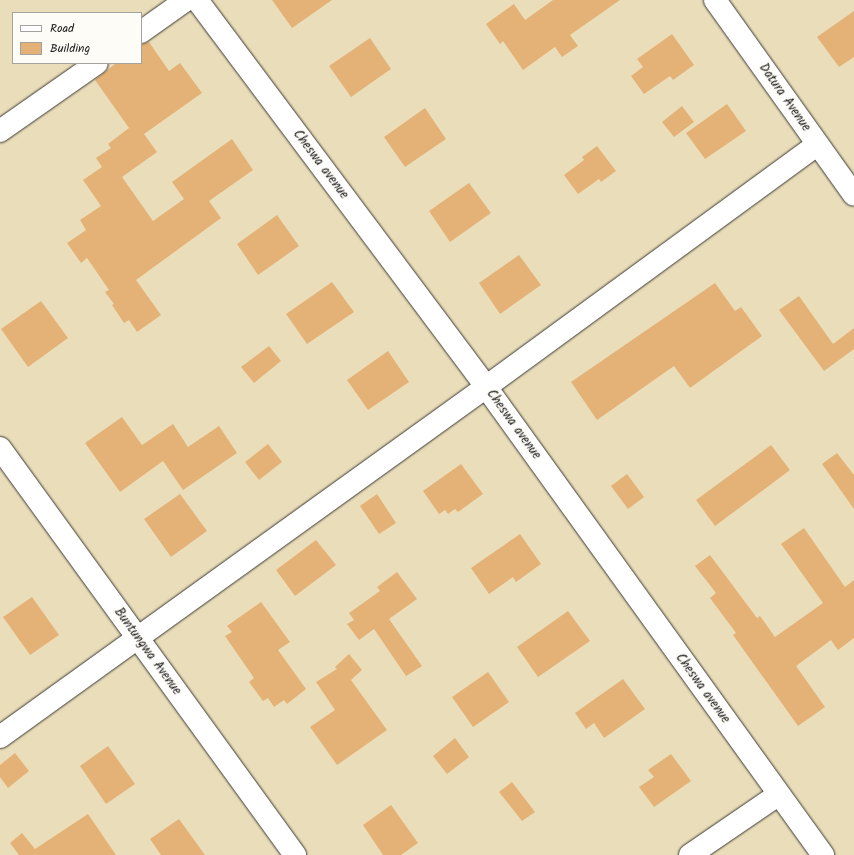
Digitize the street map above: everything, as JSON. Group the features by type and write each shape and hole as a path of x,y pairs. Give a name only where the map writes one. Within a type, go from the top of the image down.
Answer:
{"street":[{"path":"142,31 186,0"},
{"name":"Cheswa avenue","path":"197,0 486,387 778,795 823,855"},
{"name":"Datura Avenue","path":"715,0 854,195"},
{"path":"0,131 96,64"},
{"path":"0,737 486,387 817,144"},
{"name":"Buntungwa Avenue","path":"0,448 295,855"},
{"path":"690,855 778,795"}],"building":[{"path":"272,0 332,0 292,28"},
{"path":"553,0 620,0 570,35 578,46 562,57 555,47 523,70 503,41 500,44 486,24 514,4 525,20"},
{"path":"854,11 854,57 839,67 817,37"},
{"path":"672,34 694,65 673,80 670,76 644,94 631,76 643,67 637,59"},
{"path":"370,38 391,69 351,97 329,66"},
{"path":"149,42 169,71 180,63 202,93 144,134 157,152 122,177 153,221 184,199 172,182 232,139 253,170 209,201 221,218 136,280 161,315 137,332 129,320 124,323 112,305 114,304 105,292 109,290 87,258 81,263 67,243 86,230 80,220 101,206 83,180 102,167 96,158 111,148 108,144 129,128 95,80 115,64 142,64 142,44"},
{"path":"727,104 746,131 705,159 686,133"},
{"path":"682,106 694,122 674,137 662,122"},
{"path":"425,108 446,139 405,167 384,137"},
{"path":"597,146 616,171 601,182 599,179 578,194 564,175 584,160 582,157"},
{"path":"469,183 491,213 450,242 429,211"},
{"path":"277,215 299,246 258,275 237,244"},
{"path":"519,255 541,285 500,314 479,283"},
{"path":"332,282 354,312 307,344 286,314"},
{"path":"715,283 735,311 741,307 762,336 690,388 674,366 597,420 571,382"},
{"path":"799,296 833,344 854,328 854,349 824,371 779,310"},
{"path":"41,301 68,338 28,367 1,329"},
{"path":"269,346 281,361 254,383 241,367"},
{"path":"388,351 409,382 368,410 347,380"},
{"path":"122,417 142,445 173,424 188,447 219,426 237,453 183,490 163,461 120,492 85,443"},
{"path":"268,444 282,462 259,480 245,462"},
{"path":"771,445 790,470 715,526 696,500"},
{"path":"837,453 854,475 854,509 822,464"},
{"path":"461,464 483,494 458,512 455,509 448,514 445,510 439,514 423,491"},
{"path":"627,474 644,497 628,509 611,486"},
{"path":"180,494 207,531 171,557 144,519"},
{"path":"377,494 396,523 379,534 360,506"},
{"path":"804,528 845,587 854,580 854,638 838,650 831,640 796,666 825,707 798,726 733,635 736,633 710,598 716,593 695,566 710,555 757,618 760,616 775,637 823,603 781,544"},
{"path":"520,534 541,564 516,582 513,577 489,594 471,568"},
{"path":"316,540 336,565 295,596 276,570"},
{"path":"397,572 417,599 389,619 422,666 406,676 374,629 359,640 347,624 354,620 349,613 380,591 377,587"},
{"path":"32,597 59,635 30,655 3,617"},
{"path":"261,602 290,642 278,650 306,689 287,704 284,700 274,707 268,698 263,701 249,682 254,678 225,636 232,632 227,626"},
{"path":"568,611 590,641 538,677 517,647"},
{"path":"349,654 362,670 351,680 387,730 337,765 310,727 335,710 316,682 337,669 335,667"},
{"path":"488,672 509,702 473,727 452,697"},
{"path":"623,679 645,709 604,738 594,723 586,729 575,713"},
{"path":"455,738 469,757 447,774 433,756"},
{"path":"108,746 135,784 106,804 80,766"},
{"path":"15,753 29,771 8,788 0,777 0,765"},
{"path":"671,754 691,781 654,807 639,787 654,777 648,770"},
{"path":"512,782 535,812 522,821 499,792"},
{"path":"391,805 418,843 401,855 383,855 363,825"},
{"path":"88,814 116,855 19,855 10,843 22,833 35,849"},
{"path":"179,819 205,855 161,855 150,839"}]}
